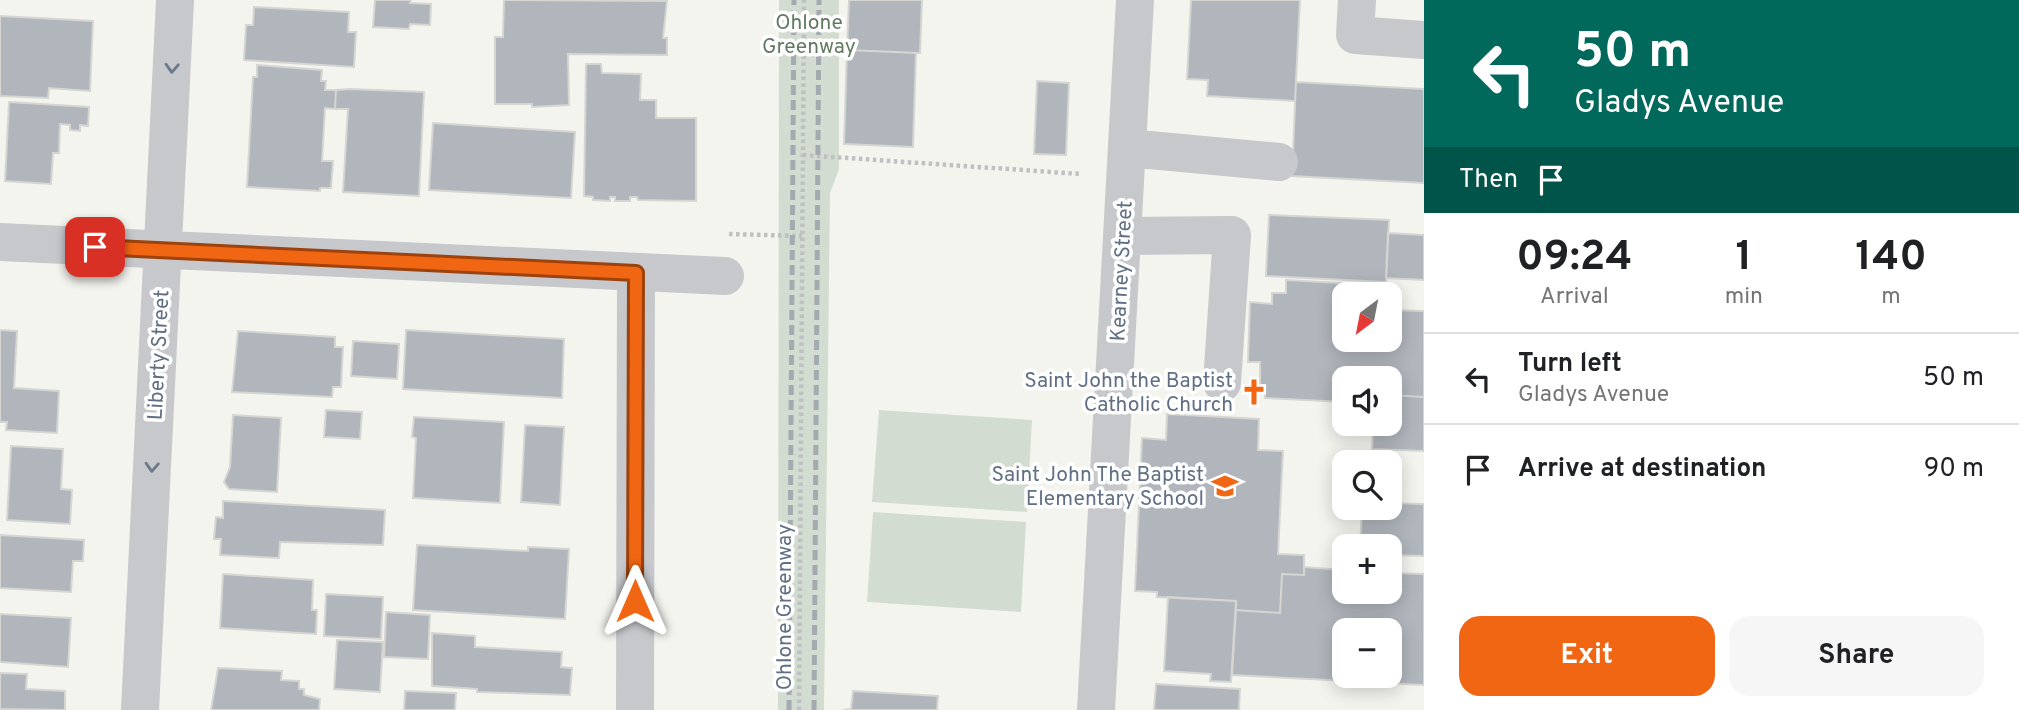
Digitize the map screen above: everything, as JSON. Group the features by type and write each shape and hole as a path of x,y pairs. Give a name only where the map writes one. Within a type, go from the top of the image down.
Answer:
{"street":[{"name":"Liberty Street","path":"140,710 175,0"},
{"name":"Kearney Street","path":"1096,710 1135,0"},
{"path":"1357,0 1355,35 1424,40"},
{"path":"1128,148 1279,162"},
{"path":"1123,236 1232,235 1222,383"},
{"path":"0,242 725,276"},
{"path":"635,710 636,273"}],"path":[{"name":"Ohlone Greenway","path":"799,710 804,0"},
{"path":"803,155 1081,174"},
{"path":"725,234 802,236"}],"green space":[{"name":"Ohlone Greenway","path":"779,0 839,0 839,169 830,193 824,710 778,710"},
{"path":"879,410 1032,420 1027,512 872,502"},
{"path":"873,512 1026,522 1021,612 867,602"}],"building":[{"path":"375,0 411,0 410,3 431,4 430,25 410,24 409,29 373,27"},
{"path":"504,0 667,1 663,38 667,38 667,55 568,54 569,105 532,107 532,104 495,104 495,37 503,37"},
{"path":"849,0 922,0 920,53 847,50"},
{"path":"1191,0 1300,0 1295,101 1207,96 1208,80 1187,79"},
{"path":"254,7 349,12 348,32 356,32 354,67 244,60 246,25 253,25"},
{"path":"0,16 93,21 90,91 49,88 48,98 0,96"},
{"path":"847,50 916,53 913,147 844,144"},
{"path":"586,64 601,64 602,73 641,74 640,100 656,100 656,118 696,118 696,201 638,200 637,197 630,197 630,201 615,201 615,197 610,197 610,201 593,200 593,197 584,196"},
{"path":"257,65 322,70 321,81 326,81 325,90 336,90 335,109 325,108 322,161 333,161 331,188 320,188 320,191 247,187 253,77 257,77"},
{"path":"1037,81 1069,83 1066,155 1034,154"},
{"path":"1296,82 1424,89 1424,183 1292,176"},
{"path":"336,90 424,92 419,196 343,192 348,109 335,109"},
{"path":"9,102 89,107 88,126 80,125 80,131 70,130 70,125 60,124 59,153 53,153 51,184 5,181"},
{"path":"433,123 575,132 571,198 429,190"},
{"path":"1269,215 1389,220 1386,282 1266,276"},
{"path":"1388,233 1424,235 1424,280 1386,278"},
{"name":"Saint John the Baptist Catholic Church","path":"1286,280 1332,283 1332,352 1402,352 1402,310 1424,311 1424,397 1402,396 1402,366 1332,366 1332,401 1265,398 1264,385 1260,385 1260,362 1248,362 1250,302 1272,304 1272,293 1286,293"},
{"path":"0,330 17,331 14,388 59,391 57,433 6,430 7,422 0,422"},
{"path":"406,330 564,339 562,398 403,389"},
{"path":"238,331 335,337 335,347 343,347 341,387 333,387 332,397 232,392"},
{"path":"353,341 399,344 397,379 351,376"},
{"path":"1402,396 1424,397 1424,451 1372,449 1373,436 1402,436"},
{"path":"326,410 362,412 360,439 324,437"},
{"path":"1167,414 1259,419 1258,450 1283,451 1278,554 1304,555 1304,575 1282,574 1280,613 1236,610 1236,601 1157,597 1157,592 1135,591 1142,438 1166,440"},
{"path":"233,415 281,418 277,492 229,489 224,482 230,467"},
{"path":"414,417 504,422 500,503 413,498 416,438 412,437"},
{"path":"525,425 564,427 560,505 521,502"},
{"path":"11,446 63,449 61,489 72,490 70,524 7,520"},
{"path":"223,501 385,510 383,545 280,542 279,558 220,555 221,539 214,539 216,517 223,518"},
{"path":"1402,503 1424,504 1424,556 1402,555 1402,534 1361,534 1361,520 1402,520"},
{"path":"0,535 84,540 83,561 73,561 71,592 0,588"},
{"path":"417,545 528,551 528,547 569,549 565,619 413,610"},
{"path":"1304,567 1332,569 1332,604 1402,604 1402,573 1424,574 1424,685 1402,684 1402,618 1332,618 1332,680 1232,675 1236,610 1280,613 1282,574 1304,575"},
{"path":"223,574 313,580 312,610 317,610 316,634 220,628"},
{"path":"326,594 383,597 381,639 324,636"},
{"path":"1168,597 1236,601 1231,682 1210,681 1211,674 1164,671"},
{"path":"386,612 430,615 428,659 384,657"},
{"path":"0,614 71,618 68,667 0,662"},
{"path":"432,633 475,636 475,647 562,652 561,667 572,668 570,695 477,692 477,689 432,686"},
{"path":"337,640 383,642 380,692 334,689"},
{"path":"218,668 282,671 281,680 299,681 299,689 304,689 304,695 320,699 319,710 211,710"},
{"path":"0,673 27,674 26,689 65,691 65,710 0,709"},
{"path":"1156,684 1240,689 1239,710 1154,710"},
{"path":"405,691 456,693 455,710 404,710"},
{"path":"853,691 938,696 937,710 843,710 851,709"}],"railway":[{"path":"789,710 794,0"},
{"path":"814,710 819,0"}],"place":[{"name":"Saint John the Baptist Catholic Church","path":"1254,392"},
{"name":"Saint John The Baptist Elementary School","path":"1225,486"}],"route":[{"path":"95,247 636,273 635,601"}]}
